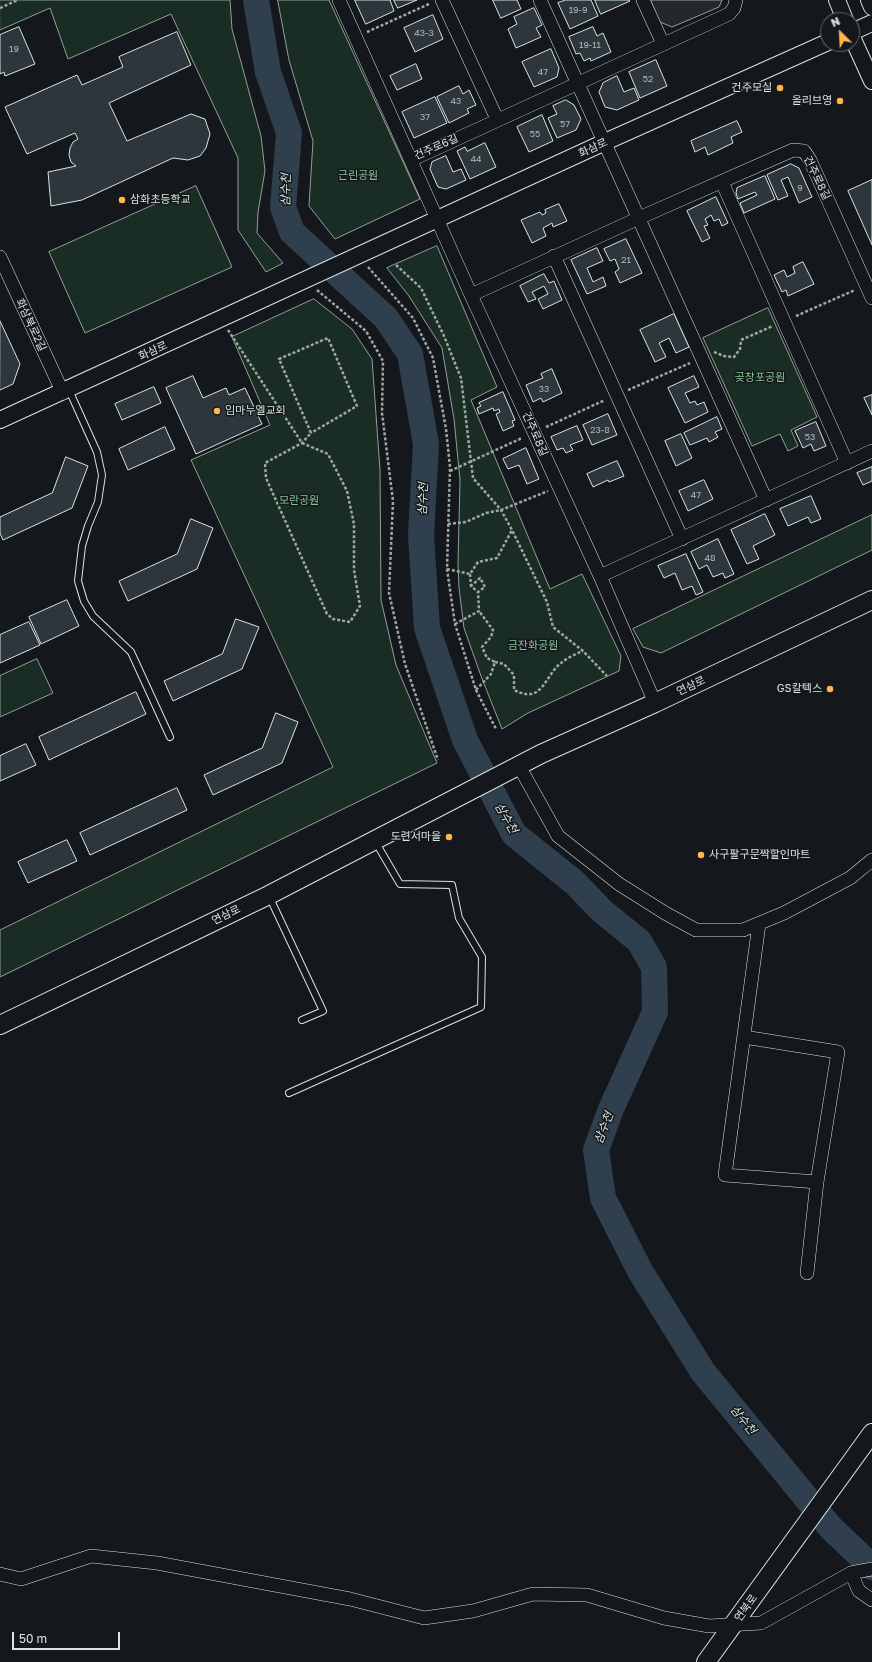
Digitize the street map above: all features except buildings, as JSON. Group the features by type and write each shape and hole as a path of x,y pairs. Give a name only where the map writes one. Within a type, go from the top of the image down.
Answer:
{"main road":[{"name":"연삼로","path":"0,1025 269,895 514,768 872,600"},
{"name":"연북로","path":"706,1662 872,1434"}],"street":[{"name":"건주로6길","path":"339,0 411,160 497,119 729,14 734,8 736,0"},
{"path":"540,0 766,500"},
{"path":"643,0 663,44"},
{"path":"837,0 842,12"},
{"path":"869,0 872,7"},
{"path":"437,2 497,119"},
{"path":"860,28 872,23"},
{"name":"화삼로","path":"0,420 221,320 605,142 820,46"},
{"path":"859,52 872,81"},
{"name":"건주로8길","path":"655,703 600,576 471,295 554,256 793,150 804,151 813,167 869,284 872,298"},
{"path":"411,160 471,295"},
{"path":"722,182 847,462"},
{"path":"554,256 682,539"},
{"name":"화삼북로2길","path":"0,257 66,391"},
{"path":"600,576 872,451"},
{"path":"514,768 558,836 619,884 665,913 696,930 743,930 759,924 850,878 872,860"},
{"path":"759,924 725,1175 817,1182"},
{"path":"744,1037 838,1052 817,1182 807,1273"},
{"path":"0,1574 21,1579 91,1556 173,1566 350,1599 424,1618 473,1611 533,1594 587,1595 664,1618 709,1626 761,1623 851,1573 872,1569"},
{"path":"851,1573 859,1591 872,1600"}],"lane":[{"path":"66,391 97,452 102,475 98,502 82,546 78,581 84,601 93,616 131,652 170,737"},
{"path":"289,1094 481,1007 482,957 459,918 452,885 400,884 374,840"},
{"path":"269,895 323,1011 302,1020"}],"path":[{"path":"0,8 18,0"},
{"path":"355,37 437,2"},
{"path":"358,256 413,318 432,358 446,429 450,471 447,570 455,624 476,690 496,729"},
{"path":"396,265 421,288 444,336 461,378 473,478 502,510 547,602 553,628 583,651 607,676"},
{"path":"306,280 366,331 383,361 382,413 394,501 389,593 405,664 438,760"},
{"path":"450,471 714,352 724,356 734,357 740,349 741,340 869,284"},
{"path":"221,320 302,443 328,454 347,491 354,524 354,570 360,606 350,622 333,619 327,614 266,478 265,463 302,443 311,433 357,406 328,338 279,359 311,433"},
{"path":"448,524 466,522 486,513 502,510 559,487"},
{"path":"512,530 497,558 478,562 470,574 471,586 478,592 479,611 493,630 491,638 482,647 487,658 494,662 504,664 514,675 514,690 521,694 531,694 544,685 560,663 583,651"},
{"path":"447,570 470,574"},
{"path":"471,586 480,578 485,587 478,592"},
{"path":"455,624 479,611"},
{"path":"476,690 491,674 494,662"}],"green space":[{"path":"0,0 230,0 232,29 261,136 265,171 258,212 257,233 283,263 266,272 238,230 238,158 171,14 68,59 50,8 0,30"},
{"name":"근린공원","path":"278,0 329,0 420,199 335,239 309,206 313,141 289,60"},
{"path":"196,186 232,267 85,333 49,252"},
{"name":"금잔화공원","path":"437,246 497,387 471,400 550,589 582,574 621,656 619,671 528,713 502,729 464,628 458,565 460,480 454,419 442,348 409,296 387,268"},
{"name":"모란공원","path":"314,299 352,329 372,359 380,470 381,600 396,665 437,763 0,977 0,930 333,767 191,460 270,425 232,337"},
{"name":"곶창포공원","path":"768,308 817,417 791,430 798,446 788,451 780,434 752,446 703,338"},
{"path":"872,515 872,550 661,653 643,647 633,629"},
{"path":"37,659 53,693 0,717 0,676"}],"shaded area":[{"path":"651,0 722,0 719,7 672,27 660,22"}],"waterway":[{"name":"삼수천","path":"256,0 268,72 289,133 283,207 292,232 386,318 410,354 426,444 421,535 427,628 465,740 514,834 575,883 602,911 639,941 654,967 655,1012 611,1109 596,1150 603,1198 640,1271 703,1372 831,1528 872,1567"}],"place":[{"name":"건주모실","path":"780,88"},
{"name":"올리브영","path":"840,101"},
{"name":"삼화초등학교","path":"122,200"},
{"name":"임마누엘교회","path":"217,411"},
{"name":"GS칼텍스","path":"830,689"},
{"name":"도련서마을","path":"449,837"},
{"name":"사구팔구문짝할인마트","path":"701,855"}]}
